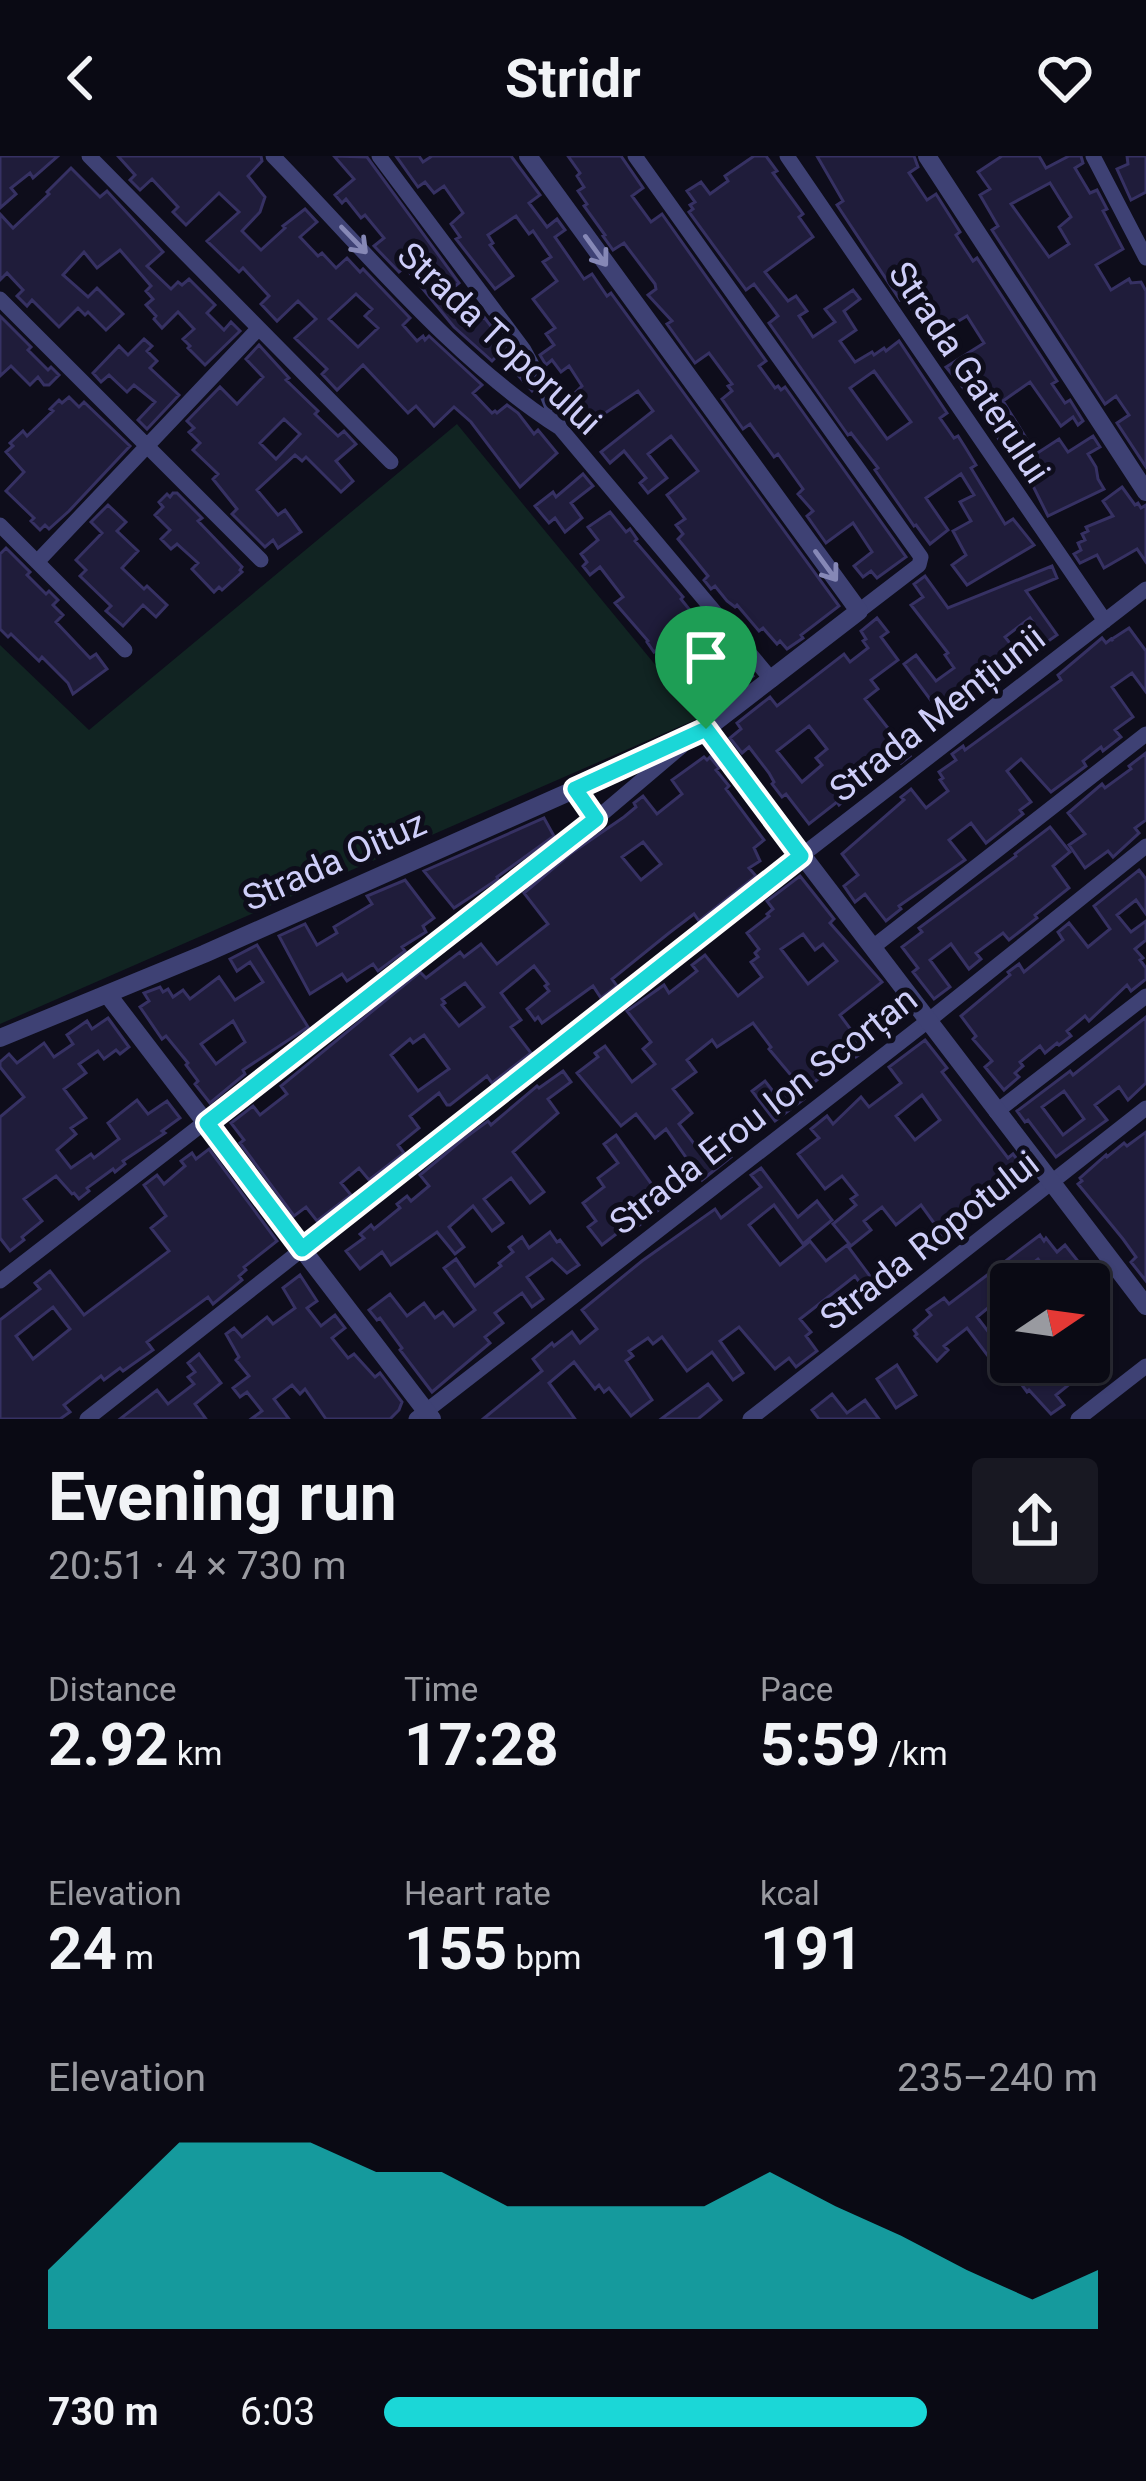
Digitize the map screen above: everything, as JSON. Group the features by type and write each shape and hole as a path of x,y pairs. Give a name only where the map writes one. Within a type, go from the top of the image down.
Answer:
{"street":[{"path":"89,156 391,461"},
{"name":"Strada Toporului","path":"273,156 425,315 524,405 560,428 772,680"},
{"path":"379,156 524,350 553,404 560,428"},
{"path":"528,156 859,611 922,560 635,156"},
{"name":"Strada Gaterului","path":"787,156 1106,621"},
{"path":"927,156 1146,492"},
{"path":"1093,156 1146,258"},
{"path":"0,299 261,560"},
{"path":"37,562 258,329"},
{"path":"0,525 125,650"},
{"name":"Strada Mențiunii","path":"87,1419 1146,589"},
{"name":"Strada Oituz","path":"0,1037 109,995 700,733 859,611"},
{"path":"0,1281 596,819 700,733 872,947 1146,1306"},
{"path":"872,947 1146,734"},
{"name":"Strada Erou Ion Scorțan","path":"424,1416 1146,846"},
{"path":"109,995 424,1416"},
{"path":"996,1112 1146,996"},
{"name":"Strada Ropotului","path":"750,1419 1146,1108"},
{"path":"1078,1419 1146,1366"}],"lane":[{"path":"575,789 596,819"}],"green space":[{"path":"457,424 699,718 0,1024 0,645 89,730"}],"building":[{"path":"0,156 58,156 33,178 30,173 11,188 16,194 0,208"},
{"path":"118,156 261,156 248,176 265,197 260,212 242,231 261,250 305,209 317,222 300,237 318,256 322,253 336,268 347,258 360,272 363,269 410,318 403,325 417,341 429,336 482,385 473,393 492,413 507,405 557,453 520,487 454,407 434,426 416,406 408,413 363,365 337,390 322,374 327,369 295,338 316,319 298,301 277,321 261,304 269,296 243,268 239,272 207,241 239,212 219,193 186,225 173,212 178,207 152,179 140,190 130,180 135,175","holes":["356,294 372,309 365,316 378,328 358,347 329,319"]},
{"path":"334,156 367,157 459,283 454,287 514,356 533,392 499,354 492,361 454,327 405,267 399,272 374,246 384,238 365,215 361,218 346,199 342,203 335,195 354,179"},
{"path":"396,156 419,156 423,162 432,156 511,156 540,195 529,203 547,227 557,219 565,230 555,237 584,279 592,274 607,296 611,293 839,606 787,649 763,628 759,631 715,586 711,589 704,580 708,576 678,539 683,534 676,525 685,519 667,495 698,471 671,436 648,454 667,478 648,493 640,483 646,478 624,451 610,463 601,452 653,411 638,391 580,430 573,420 583,413 571,397 582,386 569,366 561,372 552,360 546,365 540,355 554,345 546,334 555,328 533,299 557,281 543,262 551,257 533,231 529,234 516,216 488,235 513,276 495,289 456,239 460,237 451,224 463,213 444,186 434,193 425,182 418,187"},
{"path":"568,156 621,156 643,188 632,196 651,222 662,214 766,361 759,366 775,388 785,387 906,557 877,578 871,571 863,577 854,566 872,552 853,523 826,543 807,516 813,511 798,494 803,489 778,454 774,457 750,424 743,429 722,399 732,391 728,386 732,384 709,353 695,363 667,324 672,321 648,295 655,284 624,243 613,250 603,236 584,206 578,191 584,187 577,176 580,173"},
{"path":"754,156 766,156 813,237 765,272 788,301 796,296 807,311 799,316 813,337 835,322 825,309 853,290 860,299 844,311 856,330 840,341 855,362 899,341 947,413 940,418 965,447 976,465 971,468 1005,524 1013,519 1034,545 967,585 952,565 966,555 953,531 971,521 960,502 974,495 961,474 926,498 948,530 930,544 914,526 875,470 878,468 848,435 769,323 778,316 754,284 746,290 689,212 695,202 687,191 701,182 710,194 728,181 725,176","holes":["874,371 911,422 887,439 850,388"]},
{"path":"817,156 914,156 918,167 909,173 927,200 936,194 960,232 956,235 973,261 977,258 1057,381 1052,384 1083,421 1078,425 1073,417 1061,426 1030,382 1003,401 1036,454 1059,439 1068,452 1093,436 1100,447 1088,454 1104,489 1048,516 1033,486 1038,482 1017,450 1008,456 991,425 993,417 976,392 970,396 946,367 984,343 967,316 933,336 917,319 837,205 843,201"},
{"path":"1002,156 1039,156 1046,168 1069,156 1081,156 1083,163 1075,168 1090,193 1097,190 1123,249 1096,265 1111,290 1129,279 1141,282 1146,291 1146,467 1117,423 1129,415 1116,396 1105,404 992,230 998,226 980,195 990,189 978,172","holes":["1050,183 1071,217 1059,227 1069,244 1049,257 1011,204"]},
{"path":"1127,156 1146,156 1146,192 1131,200 1117,169 1128,164"},
{"path":"71,168 100,197 107,191 163,252 147,266 171,289 189,279 215,305 207,313 224,330 231,322 240,331 205,365 183,339 194,329 178,312 162,328 154,319 146,305 153,299 146,291 151,286 120,250 97,268 84,252 63,275 88,297 97,288 123,314 106,330 78,308 59,327 32,300 27,306 17,296 23,290 7,273 0,280 0,214 13,228"},
{"path":"0,316 48,370 51,367 59,375 49,385 38,377 30,385 11,366 0,376"},
{"path":"144,339 157,361 150,368 179,395 147,429 138,420 155,402 134,385 127,392 109,375 101,382 93,373 119,346 128,355"},
{"path":"259,345 318,411 315,414 338,436 344,431 356,444 336,461 353,481 341,492 306,457 302,461 295,455 257,490 278,515 285,510 301,532 278,548 273,540 265,547 232,514 237,509 213,479 218,474 193,450 200,443 189,432 194,428 187,421 220,387 237,404 263,377 246,359","holes":["284,419 300,434 276,459 260,443"]},
{"path":"69,397 79,407 84,402 130,446 69,511 49,529 45,525 40,530 6,491 24,472 6,452 23,431 27,436 59,400 62,403"},
{"path":"583,474 593,486 571,503 582,518 565,532 555,518 549,523 535,506 553,492 556,497"},
{"path":"1122,487 1135,505 1146,505 1146,562 1137,549 1104,568 1097,555 1080,563 1074,554 1081,550 1078,543 1085,540 1082,534 1088,531 1086,527 1113,516 1103,501"},
{"path":"173,493 202,518 198,521 242,567 222,590 219,587 214,592 192,569 198,563 177,544 171,549 161,539 170,530 155,515 163,507 159,502"},
{"path":"108,505 126,522 117,531 138,551 122,568 167,605 156,617 143,605 123,626 106,611 111,606 80,576 86,570 76,560 102,533 91,522"},
{"path":"610,512 626,532 630,529 704,628 709,624 717,634 703,645 721,666 735,655 753,676 706,712 689,690 694,686 658,649 654,652 615,603 623,597 600,567 590,575 583,566 587,562 581,554 598,540 588,527"},
{"path":"6,548 46,594 49,591 58,600 53,605 63,615 56,622 107,669 73,694 42,657 39,661 0,629 0,554"},
{"path":"1052,566 1057,578 1026,591 1057,635 1047,642 1030,618 1005,637 1025,662 947,715 935,706 904,664 916,655 936,681 954,668 911,605 923,597 914,584 925,576 948,608"},
{"path":"877,618 888,632 881,637 898,660 871,680 878,689 865,699 910,756 901,763 884,748 856,769 866,781 809,824 786,794 782,797 749,747 742,753 730,738 741,729 737,723 770,697 777,706 844,654 850,662 868,648 861,631","holes":["809,726 827,749 816,758 822,765 802,782 777,751"]},
{"path":"1129,628 1146,651 1146,692 1132,673 1112,687 1133,717 1115,730 1121,737 1083,761 1086,766 1051,792 1021,759 1007,771 1031,802 1020,810 1023,814 986,843 971,823 949,840 965,860 899,906 886,921 865,894 855,902 844,886 858,875 842,854 911,789 926,808 948,791 939,772 956,760 952,754 963,746 965,750 1061,680 1058,675 1102,638 1106,643 1113,641"},
{"path":"1146,753 1146,820 1113,857 1108,851 1085,868 1069,845 1085,834 1068,813"},
{"path":"710,757 729,786 726,789 764,840 754,848 760,861 749,868 756,876 699,921 694,914 669,933 612,979 617,986 601,998 593,986 542,1023 527,1009 549,991 534,966 501,993 521,1020 511,1027 531,1053 492,1083 487,1076 450,1105 439,1093 410,1116 419,1128 398,1145 404,1153 369,1180 359,1168 341,1183 351,1195 317,1221 306,1207 294,1216 240,1143 244,1140 231,1123 253,1106 260,1115 287,1094 281,1086 420,972 426,978 460,952 464,957 481,944 497,964 548,924 524,893 624,817 643,796 657,814 682,794 672,780","holes":["643,842 661,864 641,880 622,857","465,983 484,1007 459,1026 442,999","424,1035 449,1069 418,1091 391,1055 410,1039 413,1043"]},
{"path":"544,818 554,836 454,908 424,871"},
{"path":"1050,827 1070,852 1053,866 1069,888 1009,940 1003,933 976,953 981,959 969,969 951,944 930,960 950,987 934,999 913,972 918,968 902,947 922,932 919,928"},
{"path":"1139,870 1146,879 1146,914 1136,900 1117,915 1131,932 1146,921 1146,940 1135,949 1143,958 1146,979 1131,991 1127,985 1089,1021 1085,1016 1059,1045 1045,1053 1040,1046 1020,1062 1023,1066 1015,1073 1019,1077 1004,1090 985,1067 992,1061 961,1016 1008,972 1019,964 1024,972 1063,940 1058,932 1069,923 1088,947 1110,929 1094,906"},
{"path":"800,876 834,919 830,923 882,982 840,1015 866,1050 836,1064 800,1094 804,1099 775,1121 752,1091 765,1081 776,1095 795,1080 753,1023 717,1047 712,1040 687,1060 696,1072 673,1089 692,1113 679,1124 698,1149 709,1142 716,1152 723,1147 731,1157 702,1180 666,1129 655,1138 636,1114 621,1126 577,1073 605,1046 632,1082 655,1064 643,1049 651,1042 627,1011 664,985 669,993 697,971 692,965 705,955 738,996 762,977 751,962 759,949 747,933 769,916 773,909 767,901","holes":["803,934 815,950 823,944 837,961 808,984 781,949"]},
{"path":"405,880 434,918 423,926 426,932 378,971 373,964 347,981 342,974 310,994 279,936 305,924 317,945 337,933 334,927 372,904 367,896"},
{"path":"257,945 308,1027 243,1070 245,1074 210,1103 195,1084 198,1081 188,1063 166,1036 162,1039 140,1007 149,1001 144,993 160,987 173,997 183,990 190,999 219,977 235,1000 263,982 250,962 237,971 230,959","holes":["233,1021 245,1042 216,1064 201,1044"]},
{"path":"1146,1017 1146,1083 1128,1100 1119,1087 1095,1105 1107,1120 1056,1157 1017,1111 1070,1071 1073,1075","holes":["1064,1091 1084,1119 1063,1135 1042,1107"]},
{"path":"108,1018 129,1047 104,1059 98,1051 79,1064 86,1073 64,1089 86,1118 71,1128 76,1134 57,1150 71,1168 91,1154 94,1158 119,1139 108,1123 137,1100 148,1114 167,1101 180,1118 79,1199 56,1176 24,1199 42,1221 10,1251 0,1238 0,1117 24,1097 0,1062 9,1054 17,1063 44,1043 54,1057 73,1044 67,1035 87,1021 92,1029"},
{"path":"925,1040 947,1068 942,1072 1008,1158 1013,1154 1023,1167 1007,1179 1016,1192 947,1241 921,1205 896,1225 882,1207 864,1221 871,1230 851,1246 833,1224 856,1205 851,1199 857,1195 842,1176 825,1189 798,1154 819,1138 811,1129 827,1116 833,1124 861,1097 869,1107 901,1083 889,1067","holes":["922,1095 940,1120 915,1140 896,1116"]},
{"path":"563,1071 571,1082 548,1099 558,1113 513,1152 544,1192 530,1203 511,1178 484,1199 503,1223 492,1231 473,1206 449,1227 464,1247 455,1254 437,1232 391,1265 382,1252 360,1269 346,1251 364,1238 360,1234 371,1225 374,1229 400,1208 397,1204 407,1196 411,1201 429,1186 420,1175 488,1121 491,1125 537,1086"},
{"path":"1146,1132 1146,1281 1131,1262 1136,1257 1078,1184 1106,1155"},
{"path":"616,1135 666,1204 628,1234 624,1228 602,1245 588,1227 596,1221 583,1203 604,1187 598,1178 618,1163 604,1144"},
{"path":"209,1149 277,1241 244,1267 242,1280 213,1304 208,1297 147,1342 153,1350 123,1371 120,1368 104,1380 101,1376 64,1405 70,1412 60,1419 0,1419 0,1320 40,1289 35,1283 50,1271 84,1315 169,1251 151,1228 166,1216 144,1185 157,1175 164,1184 185,1166 181,1161 192,1153 196,1159","holes":["53,1307 70,1329 33,1359 16,1336"]},
{"path":"761,1168 798,1217 817,1201 832,1220 803,1244 774,1205 749,1225 780,1265 810,1241 826,1261 847,1245 881,1291 871,1298 855,1276 800,1319 811,1332 806,1336 817,1351 796,1367 789,1358 775,1369 739,1327 720,1341 743,1373 733,1380 712,1352 687,1371 662,1337 653,1344 648,1338 629,1351 633,1356 626,1361 652,1400 631,1416 609,1388 604,1392 599,1385 595,1389 574,1362 549,1383 575,1419 483,1419 542,1371 533,1359 552,1343 572,1332 580,1343 597,1329 582,1310 715,1209 721,1218 761,1187 751,1175"},
{"path":"550,1232 579,1265 567,1273 552,1259 527,1277 543,1299 532,1307 522,1293 495,1313 503,1323 485,1337 490,1343 432,1392 380,1318 369,1310 390,1294 407,1316 424,1303 435,1318 443,1312 454,1326 475,1310 444,1268 456,1259 475,1286 501,1266 513,1252 509,1247 522,1237 529,1248"},
{"path":"1040,1235 1057,1252 1065,1245 1079,1263 1041,1263 1038,1259 1003,1263"},
{"path":"990,1273 990,1306 977,1317 990,1334 990,1359 967,1328 944,1346 948,1350 937,1361 915,1336 914,1330 931,1315 927,1310 944,1298 949,1304"},
{"path":"300,1275 317,1301 307,1308 321,1326 335,1315 345,1328 332,1338 348,1358 354,1354 375,1377 380,1373 402,1402 390,1419 326,1419 305,1389 300,1394 292,1385 274,1399 289,1419 251,1419 262,1411 247,1392 240,1397 233,1388 249,1376 236,1360 239,1357 226,1334 234,1328 242,1337 267,1317 273,1324 295,1308 283,1288"},
{"path":"199,1354 221,1383 195,1404 206,1419 120,1419 157,1390 168,1404 194,1384 188,1377 195,1372 188,1363"},
{"path":"897,1365 916,1395 896,1408 877,1379"},
{"path":"1020,1383 1071,1383 1056,1395 1064,1405 1051,1414"},
{"path":"708,1384 721,1400 698,1419 661,1419"},
{"path":"832,1394 847,1413 865,1400 879,1419 819,1419 812,1410"}],"route":[{"path":"706,729 801,856 302,1249 207,1123 596,819 575,789 706,729"}]}
